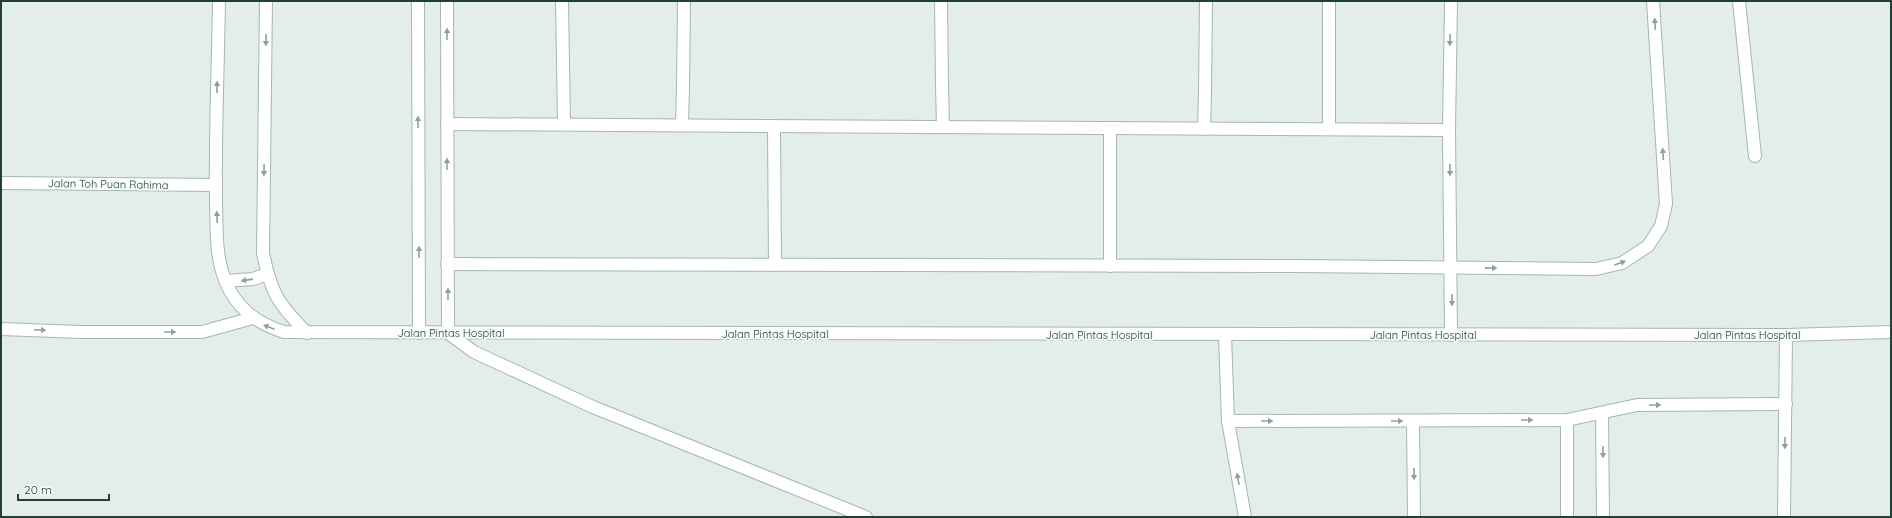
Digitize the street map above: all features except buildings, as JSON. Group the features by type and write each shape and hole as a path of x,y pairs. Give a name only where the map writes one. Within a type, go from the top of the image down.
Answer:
{"street":[{"path":"1,329 81,332 202,332 253,318 234,296 225,281 220,265 218,248 216,185 219,1"},
{"path":"266,1 263,253 275,295 287,313 307,333"},
{"path":"418,1 419,333"},
{"path":"447,1 448,333 474,352 593,407 866,517"},
{"path":"562,1 564,124"},
{"path":"682,126 684,1"},
{"path":"941,1 943,127"},
{"path":"1204,129 1206,1"},
{"path":"1329,1 1329,129"},
{"path":"1451,1 1450,130 1452,335"},
{"path":"447,264 1596,269 1622,263 1648,246 1661,226 1666,204 1653,1"},
{"path":"1739,1 1755,156"},
{"path":"447,124 1450,130"},
{"path":"774,126 775,265"},
{"path":"1110,128 1110,266"},
{"name":"Jalan Toh Puan Rahima","path":"1,183 216,185"},
{"path":"225,281 253,279 268,274"},
{"name":"Jalan Pintas Hospital","path":"253,318 266,326 284,332 307,333 1786,335 1891,332"},
{"path":"1225,335 1228,422 1245,517"},
{"path":"1784,517 1786,335"},
{"path":"1228,422 1567,420 1637,405 1786,404"},
{"path":"1602,413 1603,517"},
{"path":"1567,420 1567,517"},
{"path":"1413,421 1414,517"}]}
